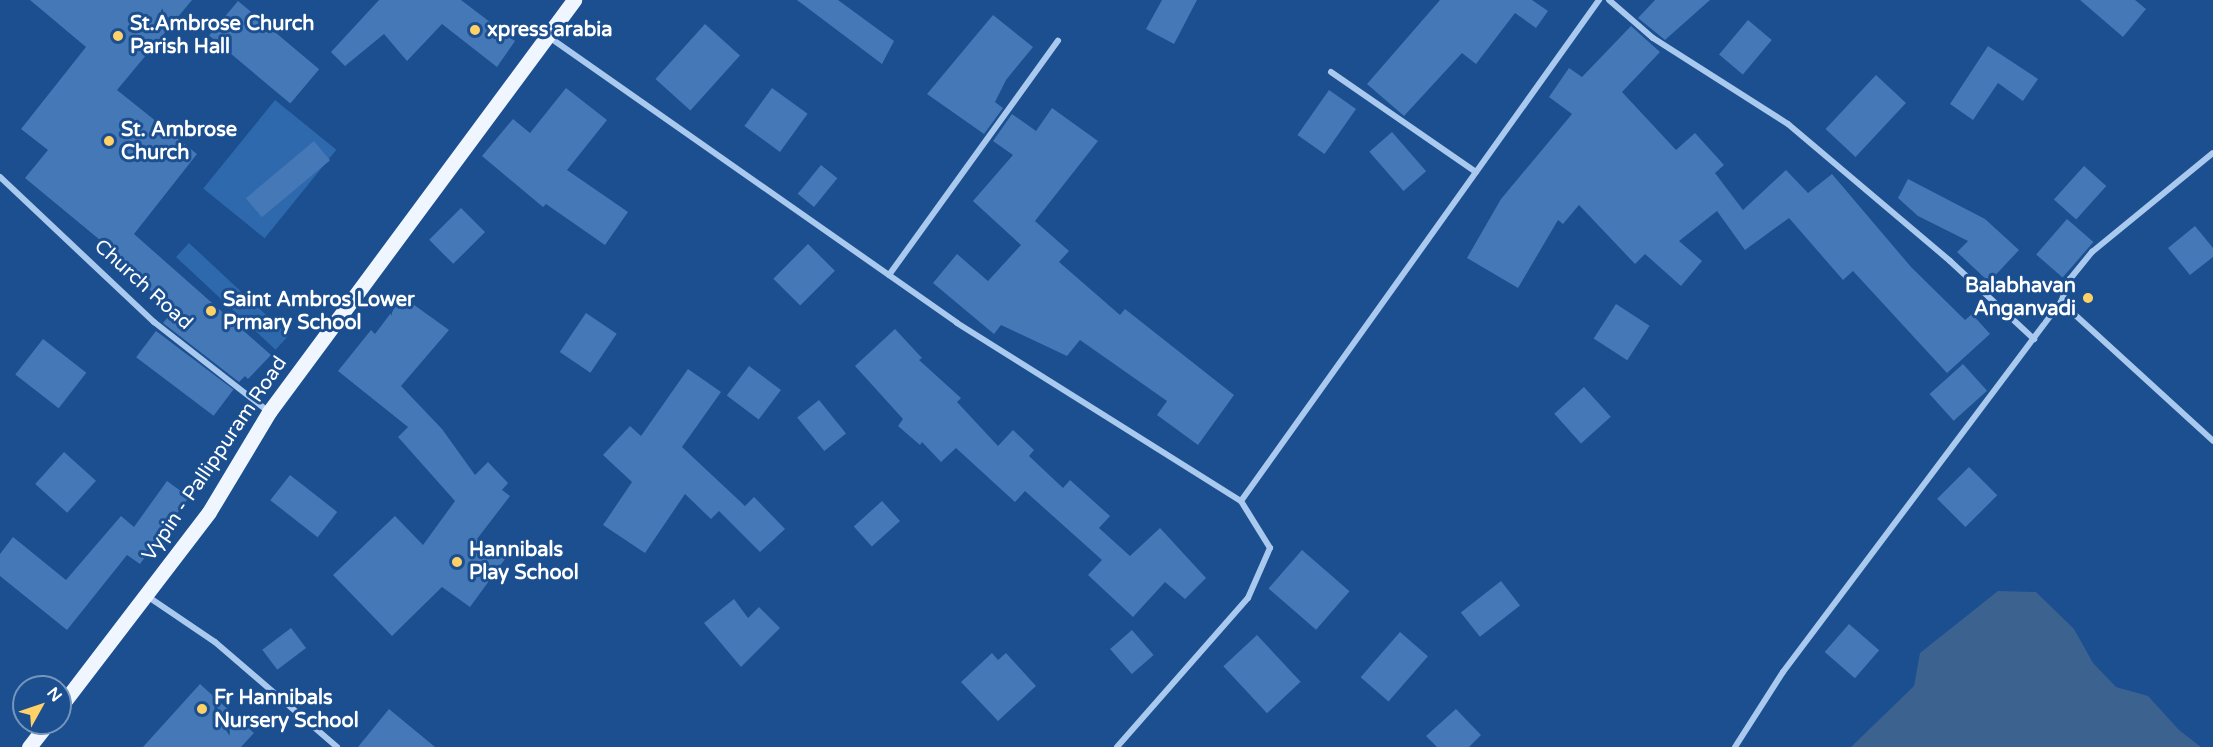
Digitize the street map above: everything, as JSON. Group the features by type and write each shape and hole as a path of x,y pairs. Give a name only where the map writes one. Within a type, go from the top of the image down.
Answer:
{"main road":[{"name":"Vypin - Pallippuram Road","path":"72,691 209,512 269,412 545,34 574,0"},
{"path":"29,747 38,735"}],"street":[{"path":"1241,501 1599,0"},
{"path":"1609,0 1653,38 1788,124 1950,261 2034,339"},
{"path":"545,34 889,275 1127,432 1241,501 1270,548 1248,598 1117,747"},
{"path":"889,275 1058,41"},
{"path":"1331,72 1476,172"},
{"path":"1734,747 1783,672 2061,302 2070,279 2092,252 2213,153"},
{"name":"Church Road","path":"0,177 154,322 269,412"},
{"path":"2061,302 2213,441"},
{"path":"146,595 215,642 337,747"}],"shaded area":[{"path":"275,100 336,150 265,238 203,189"},
{"path":"189,243 288,336 276,350 176,257"},
{"path":"1998,591 2036,592 2074,629 2093,663 2116,687 2148,696 2179,730 2201,747 1851,747 1914,686 1920,653"}],"building":[{"path":"30,0 192,0 117,90 197,154 134,234 271,355 248,379 245,376 239,382 163,323 173,311 141,282 146,278 25,178 48,150 21,129 86,47"},
{"path":"379,0 461,0 515,41 497,67 442,24 407,61 384,34 345,66 331,52"},
{"path":"797,0 838,0 894,41 882,64"},
{"path":"1162,0 1197,0 1174,44 1146,29"},
{"path":"1440,0 1532,0 1548,11 1536,28 1515,13 1476,64 1462,53 1404,116 1367,84"},
{"path":"1655,0 1710,0 1665,40 1638,18"},
{"path":"2080,0 2135,0 2146,9 2123,37"},
{"path":"238,1 319,69 290,104 209,35"},
{"path":"993,15 1033,47 1006,80 995,102 1003,108 984,134 927,94"},
{"path":"1748,20 1772,40 1743,74 1719,54"},
{"path":"705,24 740,55 690,110 655,79"},
{"path":"1631,26 1660,52 1622,92 1676,150 1695,133 1724,165 1715,173 1743,210 1786,170 1808,193 1832,174 1911,267 1965,320 1972,314 1990,334 1947,373 1853,271 1843,280 1789,218 1745,250 1717,211 1679,241 1702,261 1681,286 1645,254 1635,264 1579,205 1563,224 1558,220 1518,288 1467,258 1501,199 1572,114 1549,97 1569,68 1582,77"},
{"path":"1988,46 2038,79 2023,101 1998,83 1973,120 1950,104"},
{"path":"1876,75 1906,103 1856,157 1826,129"},
{"path":"566,88 607,120 567,170 628,212 605,245 546,204 543,207 482,156 513,119 530,133"},
{"path":"772,88 808,114 780,152 744,126"},
{"path":"1329,90 1356,109 1324,154 1297,135"},
{"path":"1052,108 1098,141 1035,221 1069,251 1059,262 1120,315 1125,309 1234,395 1198,445 1157,415 1167,401 1080,340 1067,356 1001,325 994,334 933,283 957,254 988,281 1021,245 973,201 1013,155 993,141 1012,114 1036,131"},
{"path":"1392,132 1426,171 1403,191 1369,152"},
{"path":"314,141 330,160 262,217 246,198"},
{"path":"821,165 837,178 814,207 798,194"},
{"path":"2084,166 2106,186 2076,220 2054,199"},
{"path":"1908,179 1985,219 2019,250 1989,282 1957,252 1968,241 1918,216 1898,198"},
{"path":"461,208 485,232 453,264 429,240"},
{"path":"2067,219 2093,242 2063,277 2036,254"},
{"path":"2195,226 2213,248 2213,257 2190,275 2168,248"},
{"path":"808,244 835,271 800,306 773,279"},
{"path":"403,297 449,330 401,386 442,429 475,475 488,462 508,483 502,490 510,496 477,539 505,559 470,607 442,587 392,636 333,575 395,516 423,545 455,501 398,437 408,427 338,371 371,330 375,334"},
{"path":"1616,304 1650,326 1627,360 1594,338"},
{"path":"586,313 617,334 590,373 560,352"},
{"path":"895,329 922,358 919,360 961,398 957,402 998,446 1013,430 1034,450 1029,456 1063,488 1070,480 1110,516 1099,528 1130,556 1160,528 1206,578 1185,599 1165,582 1133,617 1088,575 1102,560 1025,491 1015,502 956,448 941,462 922,442 920,445 898,426 903,419 855,366"},
{"path":"156,331 233,389 214,416 136,357"},
{"path":"43,339 86,373 59,408 15,374"},
{"path":"1963,364 1987,391 1954,421 1930,394"},
{"path":"749,366 781,390 759,420 727,396"},
{"path":"688,369 721,392 682,447 745,506 754,497 785,529 760,552 719,511 711,519 685,494 645,553 603,525 632,482 603,455 630,426 641,436"},
{"path":"1584,387 1611,417 1581,443 1554,414"},
{"path":"819,400 846,433 824,451 797,418"},
{"path":"64,452 96,481 67,513 35,484"},
{"path":"1969,467 1997,495 1965,527 1937,499"},
{"path":"290,475 337,512 318,537 270,500"},
{"path":"167,481 189,497 140,564 127,555 67,630 0,576 0,554 13,537 66,580 121,516 134,527"},
{"path":"882,501 900,521 872,546 854,526"},
{"path":"1302,550 1350,591 1316,630 1269,588"},
{"path":"1501,581 1520,605 1480,637 1461,612"},
{"path":"734,599 748,618 759,607 780,628 741,667 704,623"},
{"path":"1849,624 1879,650 1855,678 1825,652"},
{"path":"291,628 306,648 277,670 262,650"},
{"path":"1132,630 1154,655 1132,674 1110,649"},
{"path":"1400,632 1428,656 1389,702 1361,677"},
{"path":"1257,635 1301,682 1267,713 1223,666"},
{"path":"992,653 998,660 1006,653 1036,686 998,721 961,682"},
{"name":"Fr Hannibals Nursery School","path":"200,684 254,733 241,747 143,747"},
{"path":"389,709 435,747 358,747"},
{"path":"1456,709 1481,735 1469,747 1437,747 1426,736"}],"place":[{"name":"xpress arabia","path":"475,30"},
{"name":"St.Ambrose Church Parish Hall","path":"118,36"},
{"name":"St. Ambrose Church","path":"109,141"},
{"name":"Balabhavan Anganvadi","path":"2088,298"},
{"name":"Saint Ambros Lower Prmary School","path":"211,311"},
{"name":"Hannibals Play School","path":"457,562"},
{"name":"Fr Hannibals Nursery School","path":"202,709"}]}
